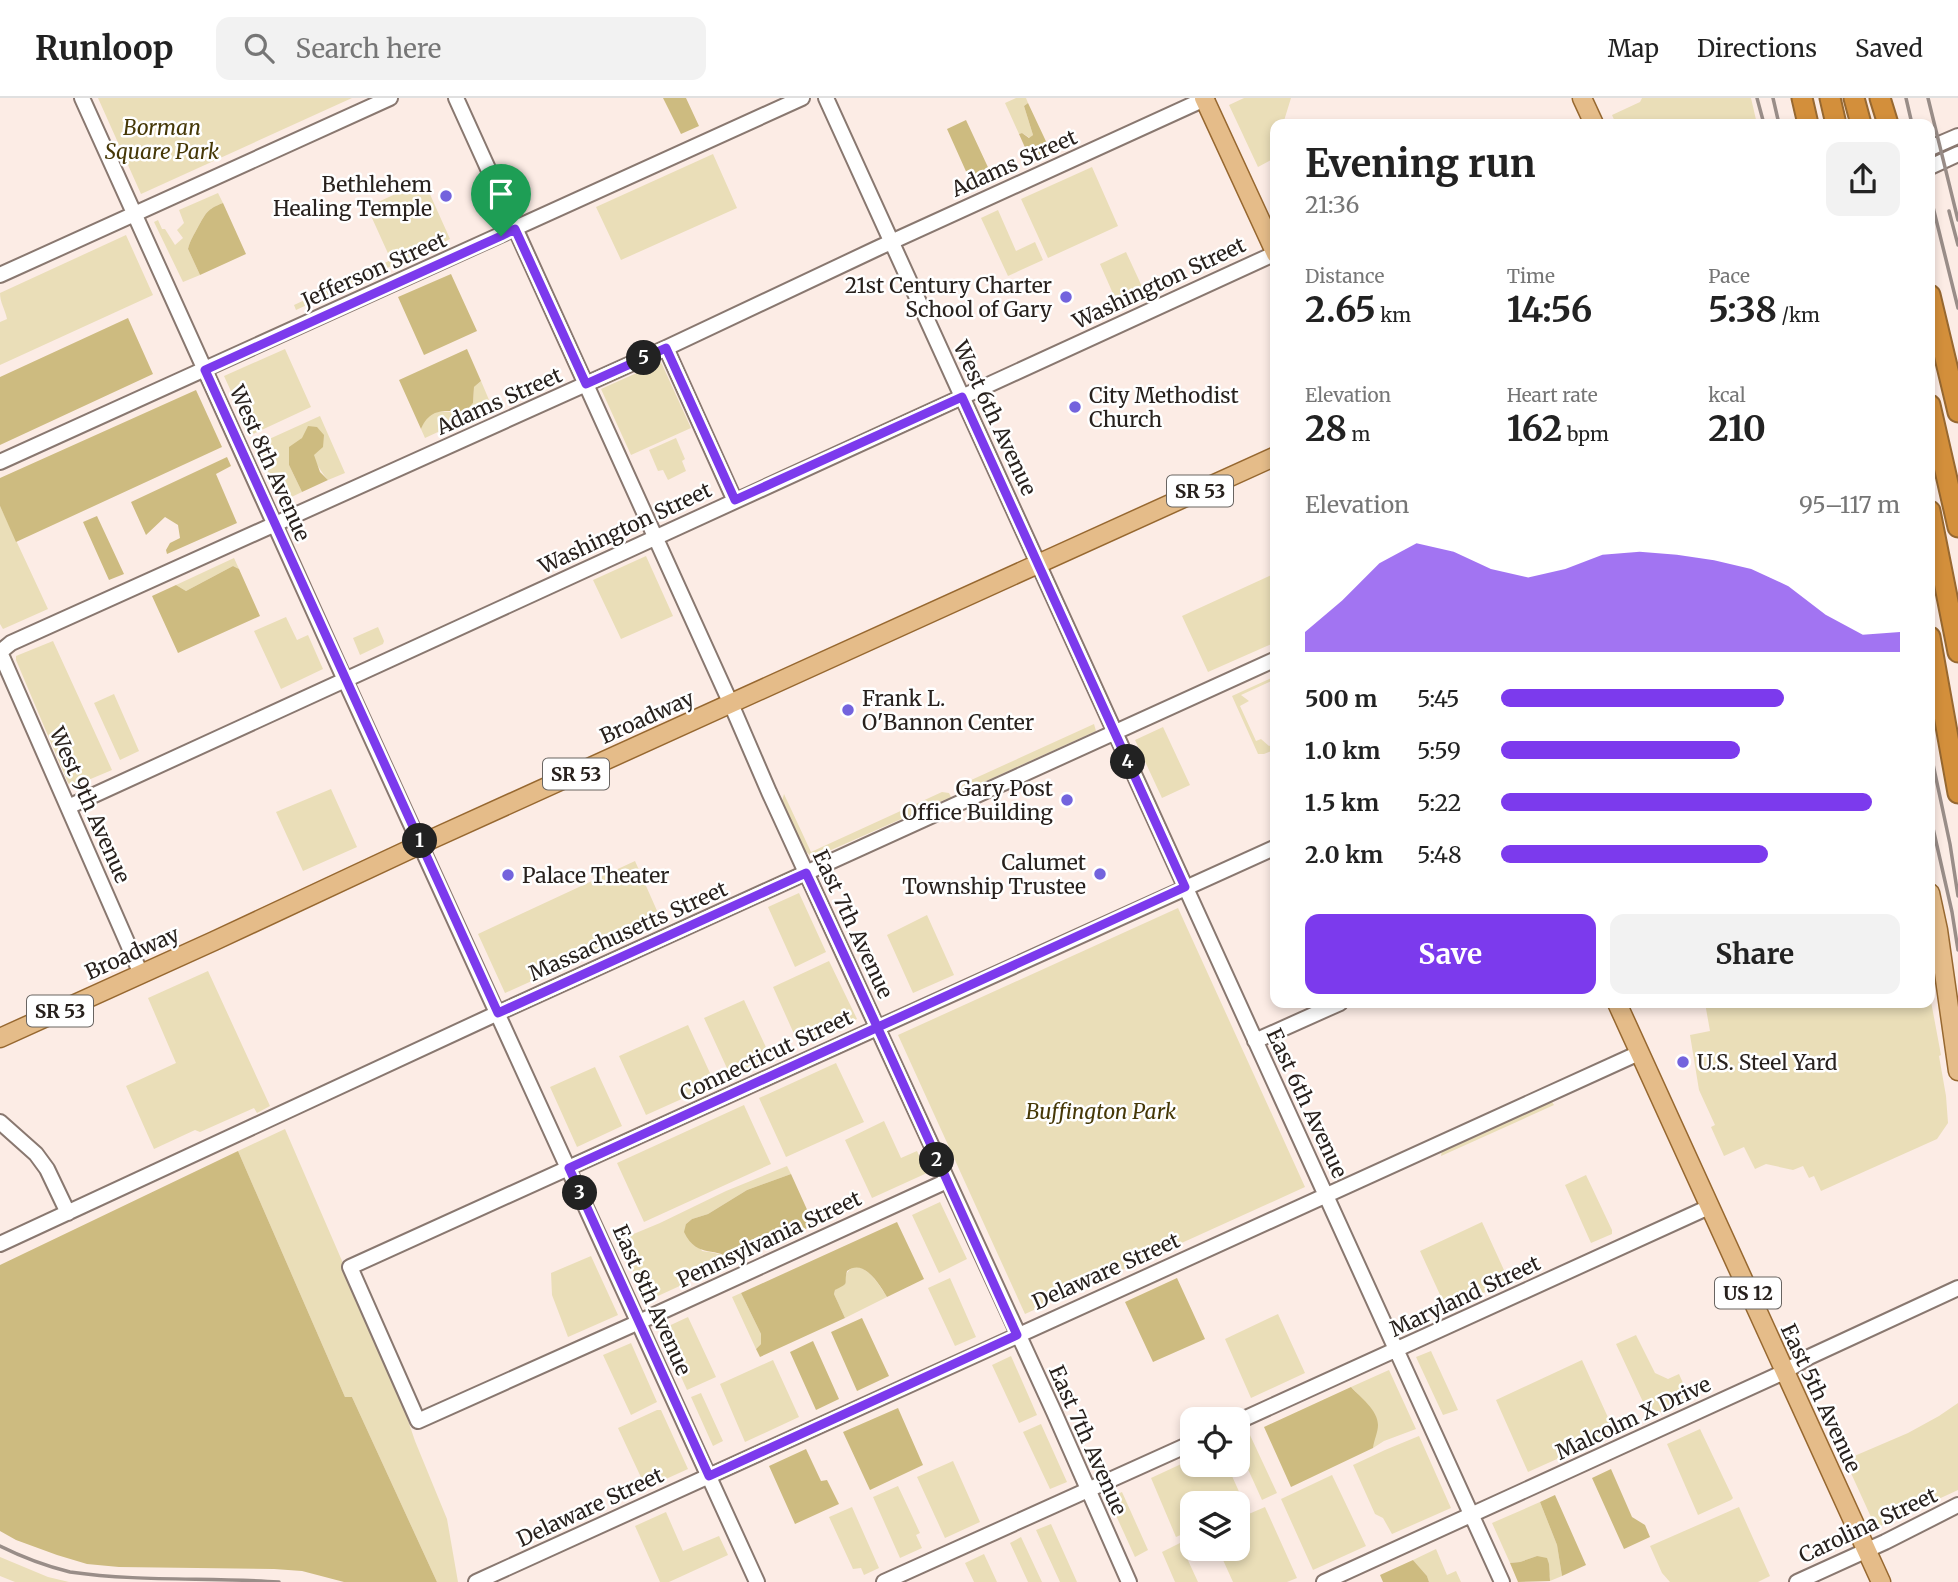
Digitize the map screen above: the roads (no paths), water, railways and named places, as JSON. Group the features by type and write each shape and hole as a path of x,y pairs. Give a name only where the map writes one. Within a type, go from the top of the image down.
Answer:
{"highway":[{"path":"1802,98 1807,119"},
{"path":"1829,98 1835,119"},
{"path":"1854,98 1860,119"},
{"path":"1881,98 1887,119"},
{"path":"1935,316 1958,412"},
{"path":"1935,427 1958,527"},
{"path":"1935,536 1958,652"},
{"path":"1935,665 1958,793"}],"main road":[{"path":"1205,98 1270,240"},
{"path":"1582,98 1592,119"},
{"name":"Broadway","path":"0,1038 1270,459"},
{"path":"1935,916 1958,1071"},
{"name":"East 5th Avenue","path":"1619,1008 1881,1582"}],"street":[{"name":"West 8th Avenue","path":"82,98 421,844"},
{"path":"0,275 390,98"},
{"name":"East 7th Avenue","path":"456,98 1129,1582"},
{"name":"Jefferson Street","path":"0,462 802,98"},
{"name":"West 6th Avenue","path":"827,98 1039,564"},
{"name":"Adams Street","path":"0,652 11,643 666,348 1205,98"},
{"path":"1935,146 1958,136"},
{"path":"1935,165 1958,155"},
{"name":"Washington Street","path":"68,807 1270,256"},
{"path":"666,348 735,500"},
{"name":"East 6th Avenue","path":"1039,564 1502,1582"},
{"name":"West 9th Avenue","path":"0,652 141,974"},
{"name":"Massachusetts Street","path":"0,1244 498,1013 1270,663"},
{"name":"East 8th Avenue","path":"421,844 757,1582"},
{"name":"Connecticut Street","path":"418,1421 350,1267 1270,850"},
{"path":"1255,1041 1329,1008"},
{"name":"Delaware Street","path":"476,1582 1639,1052"},
{"path":"0,1122 36,1154 47,1169 68,1213"},
{"name":"Pennsylvania Street","path":"418,1421 947,1181"},
{"name":"Maryland Street","path":"1250,1416 1709,1207"},
{"name":"Malcolm X Drive","path":"1324,1582 1784,1372 1809,1357 1958,1288"},
{"path":"884,1582 1180,1448"},
{"name":"Carolina Street","path":"1797,1582 1958,1505"}],"railway":[{"path":"1757,98 1763,119"},
{"path":"1773,98 1778,119"},
{"path":"1906,98 1911,119"},
{"path":"1928,98 1933,119"},
{"path":"1935,126 1958,220"},
{"path":"1949,211 1958,245"},
{"path":"1935,215 1958,308"},
{"path":"1935,774 1958,896"},
{"path":"1935,837 1958,950"},
{"path":"0,1546 34,1561 70,1572 122,1577 279,1582"}],"place":[{"name":"Bethlehem Healing Temple","path":"446,196"},
{"name":"21st Century Charter School of Gary","path":"1066,297"},
{"name":"City Methodist Church","path":"1075,407"},
{"name":"Frank L. O'Bannon Center","path":"848,710"},
{"name":"Gary Post Office Building","path":"1067,800"},
{"name":"Calumet Township Trustee","path":"1100,874"},
{"name":"Palace Theater","path":"508,875"},
{"name":"U.S. Steel Yard","path":"1683,1062"}],"park label":[{"name":"Borman Square Park","path":"162,139"},
{"name":"Buffington Park","path":"1101,1111"}]}
